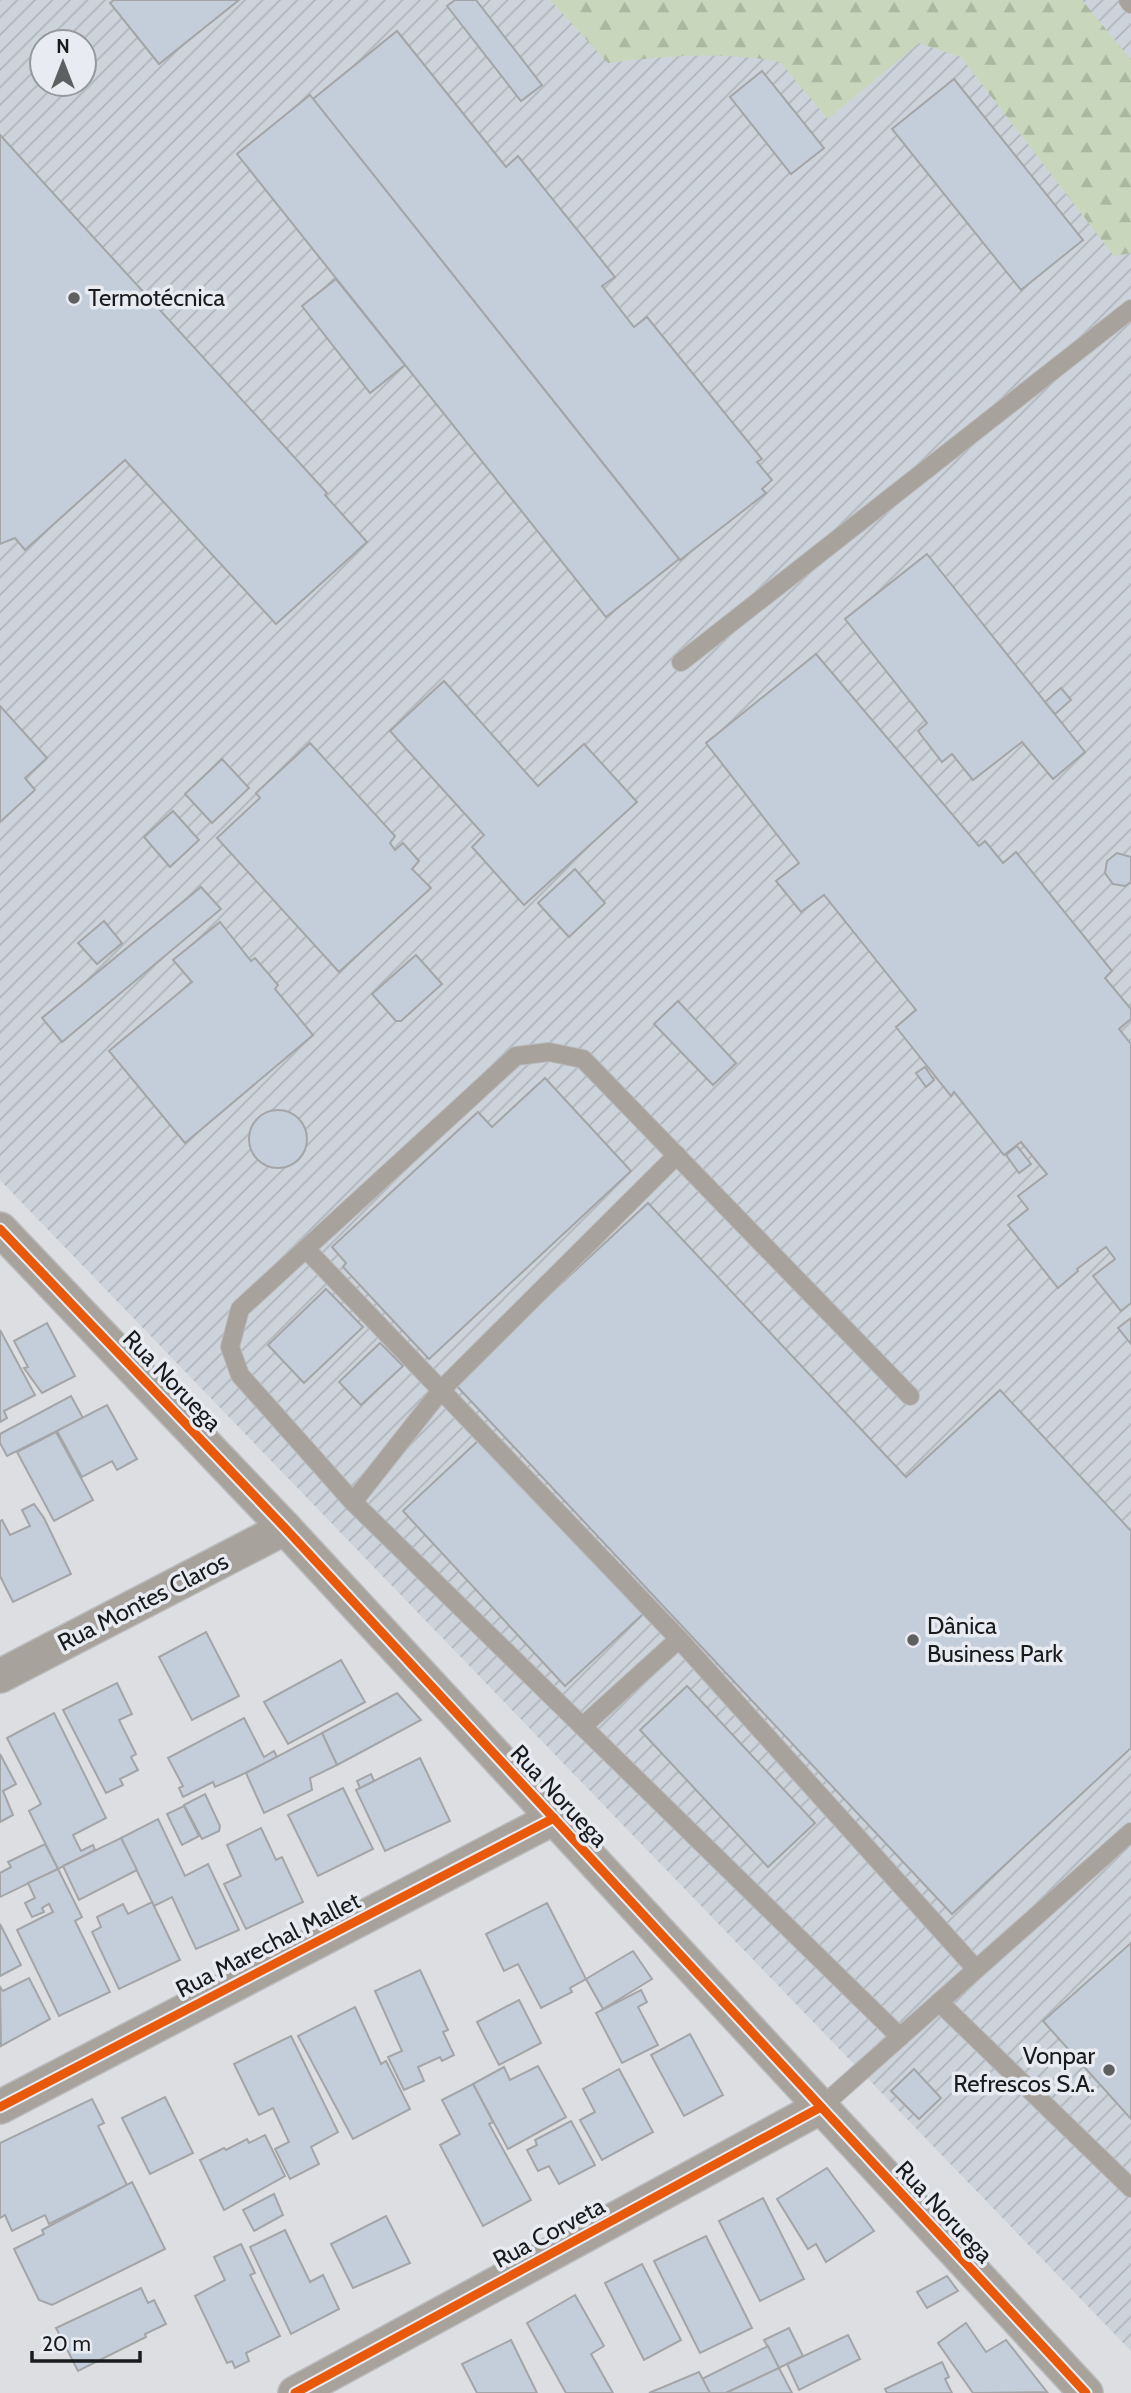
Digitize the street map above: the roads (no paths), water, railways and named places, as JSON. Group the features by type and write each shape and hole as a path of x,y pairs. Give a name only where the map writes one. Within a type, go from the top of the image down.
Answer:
{"street":[{"name":"Rua Noruega","path":"1,1232 285,1528 1086,2393"},
{"name":"Rua Montes Claros","path":"0,1676 285,1528"},
{"name":"Rua Marechal Mallet","path":"0,2107 554,1818"},
{"name":"Rua Corveta","path":"295,2393 821,2108"}],"lane":[{"path":"681,662 1131,309"},
{"path":"900,2037 354,1502 240,1375 230,1347 240,1309 516,1056 549,1052 583,1059 910,1396"},
{"path":"354,1502 442,1389 677,1155"},
{"path":"306,1249 679,1639 976,1969"},
{"path":"583,1726 679,1639"},
{"path":"821,2108 1131,1832"},
{"path":"939,2002 1131,2188"}],"place":[{"name":"Termotécnica","path":"74,298"},
{"name":"Dânica Business Park","path":"913,1640"},
{"name":"Vonpar Refrescos S.A.","path":"1109,2070"}]}
